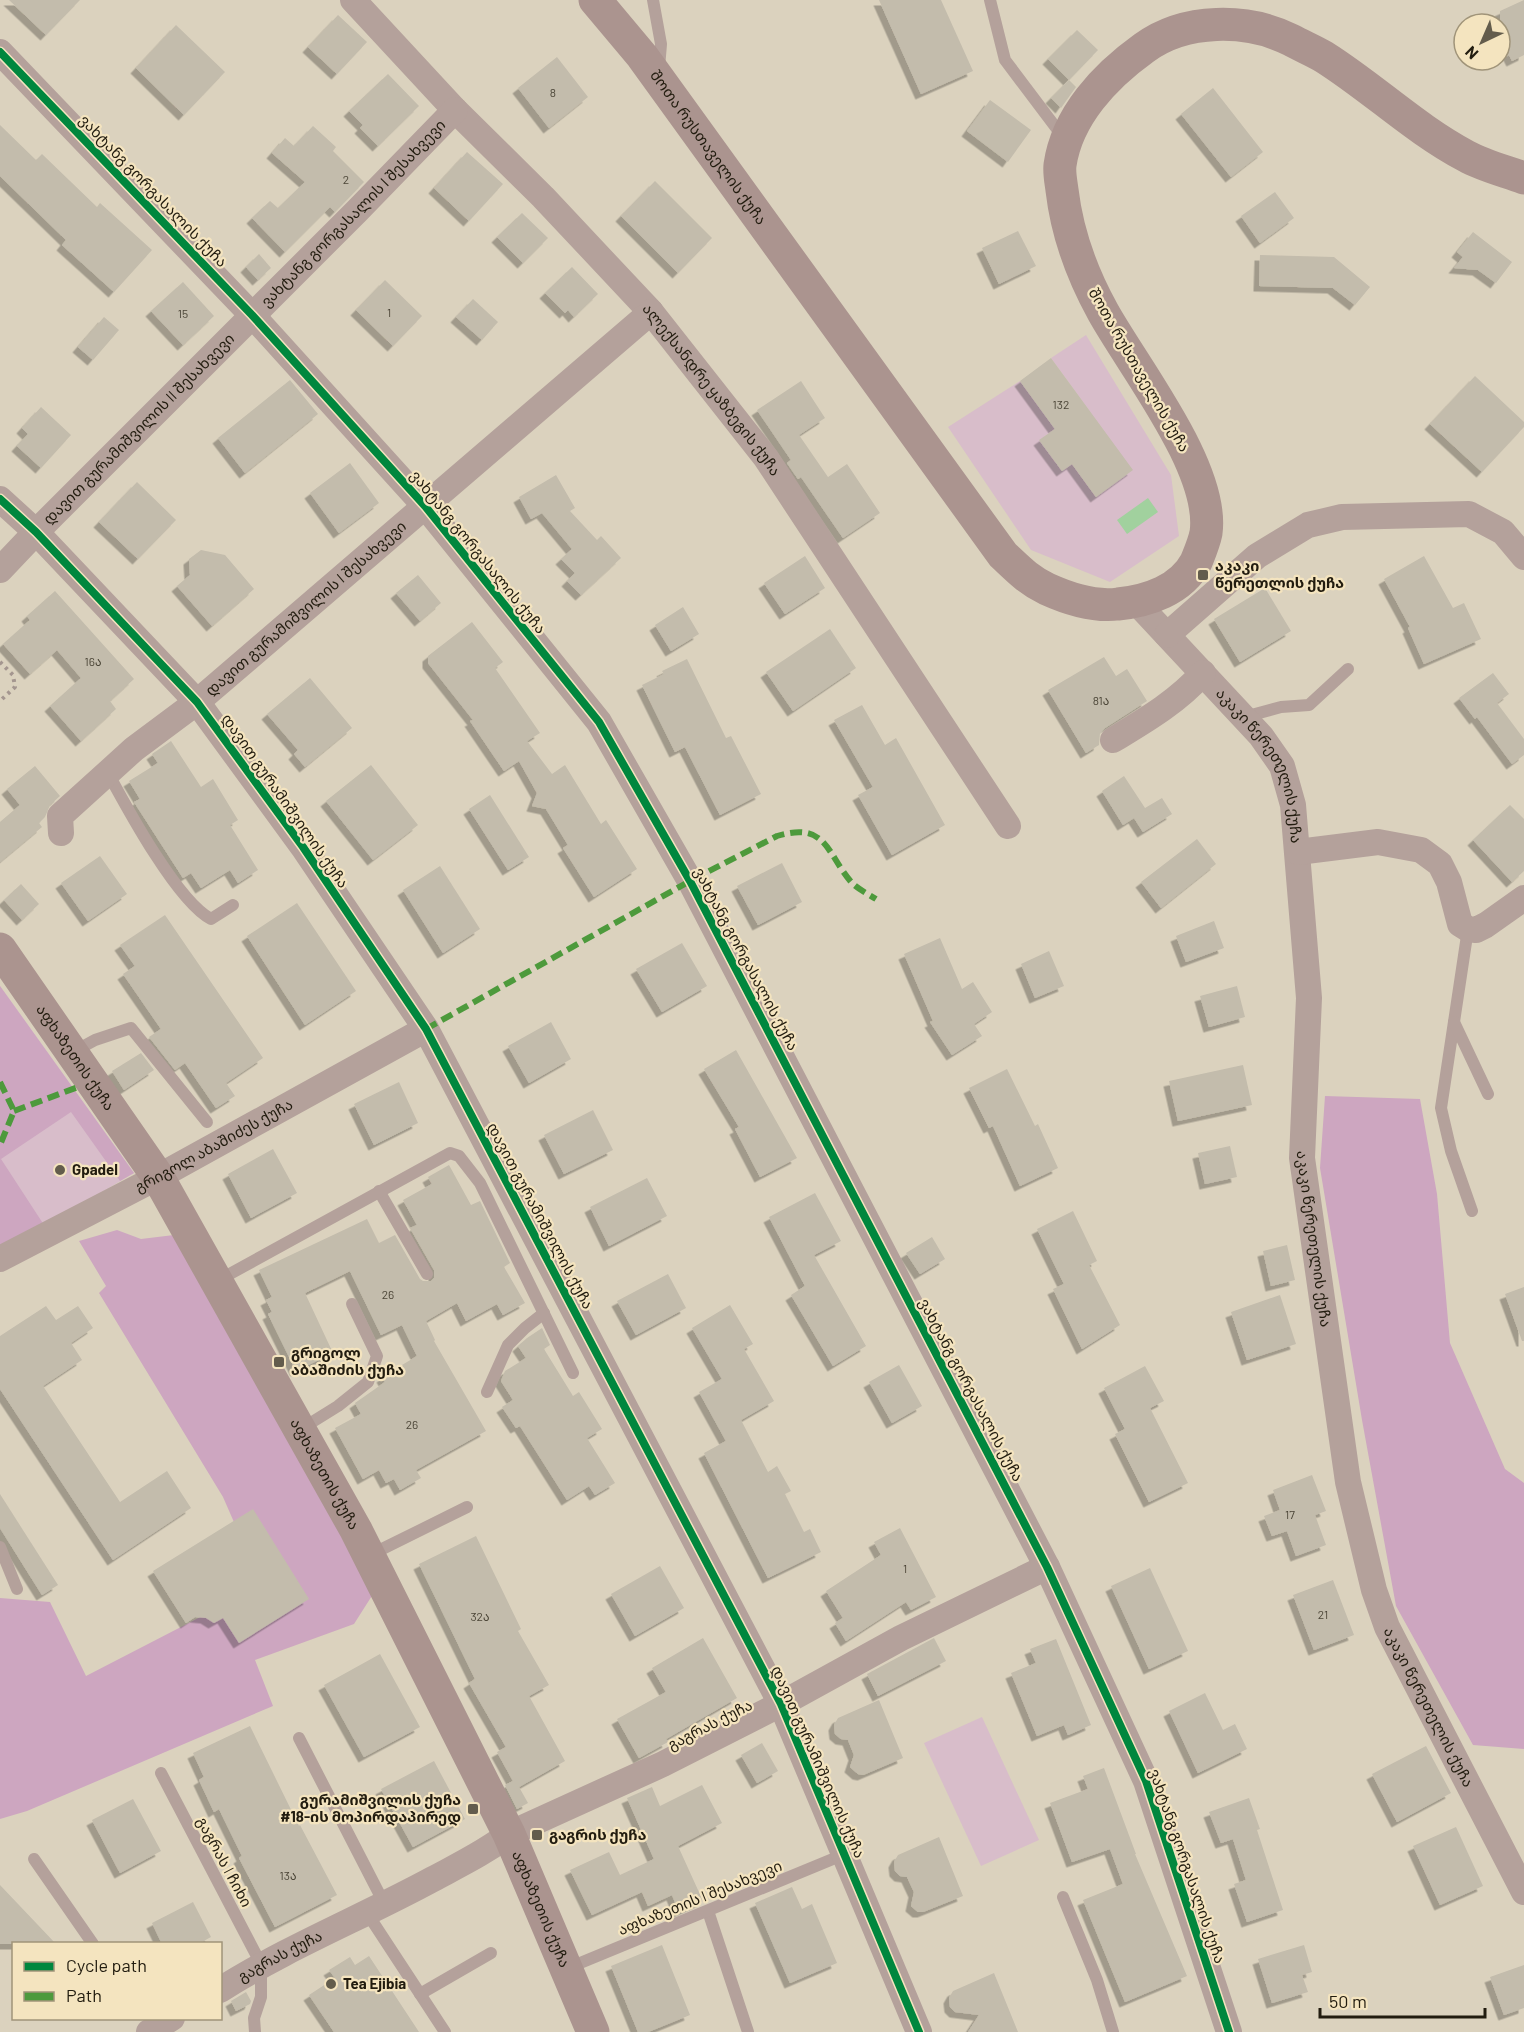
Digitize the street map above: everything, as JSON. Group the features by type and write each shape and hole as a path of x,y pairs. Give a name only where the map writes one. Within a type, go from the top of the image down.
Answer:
{"main road":[{"name":"შოთა რუსთაველის ქუჩა","path":"594,0 658,78 1003,555 1030,581 1066,597 1106,605 1136,602 1172,588 1191,571 1202,548 1206,531 1206,515 1200,482 1180,438 1102,310 1078,259 1064,211 1060,169 1065,141 1082,109 1113,73 1147,46 1184,29 1227,24 1273,31 1323,56 1408,119 1467,157 1524,178"},
{"name":"აფხაზეთის ქუჩა","path":"0,948 158,1177 369,1556 508,1834 593,2032"}],"street":[{"name":"ალექსანდრე ყაზბეგის ქუჩა","path":"353,0 455,110 543,197 651,312 766,458 1008,826"},
{"name":"ვახტანგ გორგასალის ქუჩა","path":"0,52 252,315 425,506 599,722 690,881 1047,1566 1146,1781 1228,2032"},
{"name":"ვახტანგ გორგასალის I შესახვევი","path":"252,315 455,110"},
{"name":"დავით გურამიშვილის I შესახვევი","path":"61,833 60,816 134,749 196,702 651,312"},
{"name":"დავით გურამიშვილის II შესახვევი","path":"0,570 252,315"},
{"name":"დავით გურამიშვილის ქუჩა","path":"0,500 36,532 196,702 303,847 426,1029 781,1704 919,2032"},
{"path":"1167,634 1257,556 1308,525 1342,517 1469,514 1503,532 1524,557"},
{"name":"აკაკი წერეთელის ქუჩა","path":"1136,602 1262,736 1282,766 1293,805 1309,998 1302,1158 1348,1482 1374,1590 1387,1627 1524,1892"},
{"path":"1113,740 1178,698 1203,673"},
{"path":"1298,852 1378,842 1421,850 1440,864 1449,882 1460,924 1468,929 1476,930 1486,925 1524,898"},
{"name":"გრიგოლ აბაშიძეს ქუჩა","path":"0,1259 158,1177 426,1029"},
{"name":"გაგრას ქუჩა","path":"222,1989 261,1964 376,1909 491,1847 508,1834 663,1764 781,1704 901,1638 1047,1566"}],"lane":[{"path":"653,0 661,44 658,78"},
{"path":"990,0 1005,60 1065,141"},
{"path":"1244,717 1281,707 1309,705 1348,669"},
{"path":"108,772 129,813 200,914 211,919 233,905"},
{"path":"1468,929 1441,1107 1451,1151 1472,1210"},
{"path":"1454,1022 1488,1094"},
{"path":"72,1053 95,1040 131,1028 207,1122"},
{"path":"216,1281 450,1153 459,1156 480,1183 573,1373"},
{"path":"380,1191 427,1274"},
{"path":"300,1430 338,1406 368,1382 377,1356 352,1305"},
{"path":"487,1392 508,1345 544,1313"},
{"path":"369,1556 467,1506"},
{"path":"0,1547 17,1589"},
{"path":"299,1738 376,1909 420,1994 445,2032"},
{"name":"გაგრას I ჩიხი","path":"161,1773 261,1964"},
{"name":"აფხაზეთის I შესახვევი","path":"567,1969 844,1854"},
{"path":"34,1859 92,1942"},
{"path":"1063,1897 1097,1980 1113,2032"},
{"path":"708,1911 748,2032"},
{"path":"420,1994 491,1953"},
{"path":"255,2032 254,2018 261,1997 261,1964"}],"path":[{"path":"0,662 13,675 15,687 0,700"}],"shaded area":[{"path":"1086,335 1171,475 1179,536 1110,582 1031,550 948,427 1020,381 1055,429 1040,440 1062,471 1072,464 1096,497 1132,470 1051,358"},
{"path":"1148,498 1158,512 1127,534 1117,520"},
{"path":"0,986 134,1173 0,1247"},
{"path":"0,986 134,1173 120,1181 71,1112 1,1159 44,1225 0,1247"},
{"path":"1325,1096 1420,1099 1437,1194 1450,1343 1505,1469 1524,1483 1524,1749 1473,1745 1396,1606 1320,1168"},
{"path":"117,1230 141,1239 174,1235 375,1591 354,1624 255,1660 273,1706 27,1811 0,1819 0,1598 50,1602 86,1676 210,1612 244,1545 223,1497 99,1293 106,1286 79,1241"},
{"path":"982,1717 1039,1840 981,1866 924,1743"}],"building":[{"path":"9,0 80,0 46,35"},
{"path":"879,0 941,0 973,71 921,94"},
{"path":"1524,0 1524,55 1512,61 1512,12 1500,11"},
{"path":"338,15 367,42 337,74 308,47"},
{"path":"176,25 225,72 184,115 136,68"},
{"path":"1077,30 1098,50 1069,80 1048,59"},
{"path":"557,57 588,97 549,128 518,88"},
{"path":"388,74 419,106 378,146 360,128 363,125 349,111"},
{"path":"1069,80 1076,87 1061,108 1051,98"},
{"path":"1213,88 1263,152 1231,177 1181,114"},
{"path":"990,100 1031,130 1008,162 967,131"},
{"path":"0,125 36,160 42,154 97,207 100,203 152,250 114,292 62,245 66,240 0,176"},
{"path":"313,126 336,147 333,151 364,182 335,212 330,207 285,252 252,218 270,201 278,208 305,182 272,153 285,138 294,146"},
{"path":"467,152 503,184 469,221 434,188"},
{"path":"655,181 712,238 678,273 621,216"},
{"path":"1275,192 1294,218 1260,243 1241,216"},
{"path":"522,213 548,238 523,263 497,237"},
{"path":"1018,231 1036,266 999,284 982,248"},
{"path":"1473,232 1512,262 1496,283 1478,270 1454,268 1463,257 1457,252"},
{"path":"259,254 271,268 258,280 246,267"},
{"path":"1260,255 1334,257 1370,287 1355,305 1333,288 1259,286"},
{"path":"572,267 598,294 574,317 568,310 565,313 545,293"},
{"path":"385,280 422,316 393,346 356,310"},
{"path":"183,282 214,316 183,345 151,311"},
{"path":"473,299 498,322 482,340 456,317"},
{"path":"104,317 119,330 93,360 78,347"},
{"path":"1051,358 1133,470 1096,497 1072,464 1062,471 1039,440 1055,429 1020,381"},
{"path":"1475,376 1524,422 1524,427 1482,472 1430,424"},
{"path":"290,380 318,414 245,473 218,438"},
{"path":"801,381 825,418 799,435 828,477 847,464 880,513 843,538 801,477 798,479 787,463 791,460 757,410"},
{"path":"41,407 71,435 41,468 17,446 28,434 22,428"},
{"path":"350,463 379,503 339,533 310,493"},
{"path":"556,475 575,508 570,511 597,540 601,536 621,558 581,595 567,581 575,573 561,559 572,549 542,513 531,519 519,497"},
{"path":"137,482 176,520 138,559 99,522"},
{"path":"201,550 225,555 254,589 212,626 177,586 190,575 189,559"},
{"path":"805,556 825,588 785,614 764,583"},
{"path":"1424,556 1453,608 1464,603 1481,639 1424,664 1408,628 1410,627 1384,579"},
{"path":"418,575 441,603 420,621 396,593"},
{"path":"1265,588 1291,631 1240,662 1214,619"},
{"path":"55,591 134,679 110,701 116,709 81,741 50,706 81,678 57,650 30,674 3,644 30,620 27,616"},
{"path":"683,607 699,634 671,651 655,625"},
{"path":"472,622 503,662 495,668 540,733 527,741 552,774 565,765 601,824 606,820 637,869 594,897 563,848 568,845 546,809 532,806 537,793 519,761 504,771 470,721 473,720 428,663 428,656"},
{"path":"830,629 856,668 793,711 766,672"},
{"path":"1104,657 1116,676 1127,669 1147,701 1105,728 1100,733 1099,745 1086,753 1048,690"},
{"path":"687,659 726,738 731,736 761,794 720,815 685,747 675,752 642,685 664,674 662,671"},
{"path":"1493,673 1509,694 1497,703 1524,739 1524,755 1512,764 1477,717 1475,719 1459,698"},
{"path":"310,678 352,728 305,767 294,754 298,750 267,714"},
{"path":"862,705 885,745 896,738 945,825 892,855 858,795 873,787 834,720"},
{"path":"171,741 201,787 213,779 238,820 230,825 258,870 238,883 230,870 201,888 191,873 183,878 134,802 140,799 129,781 158,763 152,754"},
{"path":"371,765 418,825 373,860 326,801"},
{"path":"35,766 60,796 50,805 45,817 39,823 42,827 0,862 0,822 20,805 7,789"},
{"path":"1124,776 1145,808 1162,798 1172,814 1143,832 1134,818 1123,825 1102,791"},
{"path":"490,795 529,857 508,870 469,809"},
{"path":"1510,805 1524,819 1524,871 1512,882 1473,840"},
{"path":"1197,839 1216,864 1161,908 1141,882"},
{"path":"100,856 127,894 88,921 61,883"},
{"path":"782,863 802,902 758,925 737,886"},
{"path":"440,866 480,929 443,953 403,890"},
{"path":"21,884 39,904 22,920 4,900"},
{"path":"297,903 356,991 305,1025 247,936"},
{"path":"165,915 263,1058 226,1083 235,1096 216,1108 185,1063 175,1070 149,1037 161,1029 123,974 135,966 120,945"},
{"path":"1214,921 1224,948 1186,962 1176,936"},
{"path":"940,938 962,989 973,982 992,1012 974,1024 982,1036 952,1055 930,1022 933,1021 904,954"},
{"path":"682,943 707,986 662,1012 636,969"},
{"path":"1049,951 1064,986 1035,998 1021,964"},
{"path":"1237,986 1245,1017 1209,1027 1200,996"},
{"path":"551,1022 571,1059 529,1083 508,1046"},
{"path":"736,1050 797,1158 760,1177 735,1129 739,1127 704,1069"},
{"path":"141,1053 154,1070 124,1090 112,1071"},
{"path":"1243,1065 1252,1105 1178,1121 1169,1081"},
{"path":"1007,1069 1035,1126 1038,1124 1058,1168 1020,1186 993,1126 989,1128 969,1088"},
{"path":"399,1082 418,1123 374,1145 354,1104"},
{"path":"593,1110 613,1150 564,1174 544,1135"},
{"path":"1230,1146 1237,1177 1205,1184 1198,1153"},
{"path":"273,1149 297,1193 251,1218 228,1174"},
{"path":"449,1165 471,1205 480,1201 510,1263 504,1267 525,1303 503,1315 497,1304 466,1321 457,1303 426,1321 434,1341 486,1431 416,1470 421,1478 400,1490 394,1479 386,1483 379,1470 363,1479 335,1428 361,1414 355,1403 385,1382 382,1377 417,1356 402,1325 381,1335 350,1271 305,1293 333,1353 296,1371 268,1314 272,1312 266,1300 272,1297 259,1270 367,1219 379,1243 395,1235 420,1279 431,1281 434,1278 434,1270 410,1228 417,1225 403,1200 432,1184 428,1177"},
{"path":"647,1178 667,1216 609,1246 590,1207"},
{"path":"815,1193 841,1241 814,1255 866,1346 833,1366 791,1295 805,1286 769,1217"},
{"path":"1073,1211 1097,1261 1089,1265 1120,1325 1082,1349 1053,1289 1064,1284 1037,1229"},
{"path":"932,1237 945,1259 920,1274 906,1253"},
{"path":"1287,1245 1295,1280 1271,1286 1263,1251"},
{"path":"668,1274 686,1308 636,1335 617,1301"},
{"path":"1524,1287 1524,1341 1522,1341 1505,1294"},
{"path":"1280,1295 1296,1344 1247,1360 1231,1312"},
{"path":"730,1305 753,1344 744,1349 774,1401 741,1420 768,1472 777,1466 791,1491 785,1494 804,1532 810,1529 821,1552 768,1578 704,1453 726,1441 699,1392 722,1379 692,1328"},
{"path":"46,1306 56,1320 78,1306 93,1328 71,1343 82,1360 43,1386 120,1502 167,1471 191,1508 113,1560 0,1389 0,1336"},
{"path":"542,1328 550,1345 544,1349 573,1396 579,1392 602,1429 587,1438 615,1483 595,1495 589,1486 567,1500 520,1426 516,1428 502,1407 513,1400 501,1381 505,1371 526,1358 518,1346"},
{"path":"899,1365 922,1406 892,1423 869,1382"},
{"path":"1145,1366 1164,1401 1150,1408 1188,1483 1149,1502 1115,1434 1125,1429 1104,1388"},
{"path":"1312,1475 1326,1511 1315,1515 1326,1545 1296,1556 1287,1531 1272,1536 1264,1516 1280,1510 1273,1490"},
{"path":"0,1494 58,1585 42,1595 0,1528"},
{"path":"253,1509 309,1599 239,1643 223,1618 214,1623 206,1618 195,1617 186,1623 153,1571"},
{"path":"900,1528 936,1597 911,1610 906,1602 846,1641 835,1623 843,1618 826,1591 881,1555 874,1542"},
{"path":"476,1536 521,1629 518,1631 549,1685 529,1696 565,1761 519,1787 528,1803 517,1809 505,1785 513,1781 497,1752 506,1747 469,1683 475,1679 419,1564"},
{"path":"660,1566 684,1608 635,1636 611,1594"},
{"path":"1150,1568 1188,1651 1149,1669 1111,1586"},
{"path":"1333,1580 1354,1635 1314,1650 1293,1595"},
{"path":"703,1638 737,1698 666,1739 668,1742 639,1758 617,1719 666,1692 652,1668"},
{"path":"934,1638 946,1661 878,1696 867,1674"},
{"path":"1056,1639 1091,1725 1068,1735 1064,1725 1037,1736 1011,1673 1036,1663 1030,1649"},
{"path":"380,1654 420,1727 364,1757 324,1685"},
{"path":"1205,1693 1223,1730 1235,1724 1247,1749 1198,1773 1169,1711"},
{"path":"879,1700 903,1758 863,1775 858,1774 850,1767 854,1755 848,1740 841,1739 835,1734 834,1725 838,1718"},
{"path":"250,1726 299,1826 337,1895 275,1927 239,1858 242,1856 219,1809 214,1812 199,1780 204,1777 193,1753"},
{"path":"762,1743 778,1771 757,1783 741,1755"},
{"path":"1426,1746 1451,1793 1397,1822 1372,1774"},
{"path":"434,1761 465,1819 413,1847 381,1789"},
{"path":"1104,1768 1135,1854 1187,1976 1125,2002 1083,1900 1123,1884 1110,1849 1072,1862 1050,1803 1088,1789 1083,1776"},
{"path":"702,1785 722,1823 678,1846 703,1901 679,1912 672,1895 648,1906 642,1892 592,1915 570,1870 609,1852 620,1875 654,1859 627,1798 652,1787 660,1806"},
{"path":"1249,1798 1283,1910 1247,1922 1234,1884 1246,1880 1233,1839 1221,1843 1209,1812"},
{"path":"133,1799 161,1851 120,1873 92,1820"},
{"path":"1456,1827 1483,1886 1440,1905 1413,1846"},
{"path":"939,1837 963,1896 918,1912 911,1906 914,1892 907,1877 900,1876 895,1871 894,1862 898,1855"},
{"path":"0,1885 54,1942 0,1944"},
{"path":"792,1887 802,1909 812,1904 837,1963 790,1983 755,1903"},
{"path":"193,1902 211,1937 202,1942 161,1942 152,1923"},
{"path":"662,1945 690,2015 648,2032 638,2032 611,1966"},
{"path":"1304,1945 1312,1972 1302,1975 1308,1992 1272,2003 1258,1959"},
{"path":"369,1956 419,2032 334,2032 309,1995 335,1978 329,1970 350,1957 355,1965"},
{"path":"1524,1965 1524,2008 1504,2015 1490,1977"},
{"path":"994,1973 1018,2032 968,2032 979,2015 955,2012 950,2007 949,1998 953,1991"},
{"path":"246,1992 251,2001 250,2004 236,2011 231,2001"}],"marked path":[{"path":"426,1029 690,881 777,836 794,832 816,836 824,843 852,883 876,899"},
{"path":"0,1082 14,1111 0,1145"},
{"path":"14,1111 78,1087"}],"cycle path":[{"path":"0,52 252,315 425,506 599,722 690,881 1047,1567 1146,1781 1229,2032"},
{"path":"0,499 36,532 197,702 303,847 426,1029 781,1704 919,2032"}],"place":[{"name":"აკაკი წერეთლის ქუჩა","path":"1203,575"},
{"name":"Gpadel","path":"60,1170"},
{"name":"გრიგოლ აბაშიძის ქუჩა","path":"279,1362"},
{"name":"გურამიშვილის ქუჩა #18-ის მოპირდაპირედ","path":"473,1809"},
{"name":"გაგრის ქუჩა","path":"537,1835"},
{"name":"Tea Ejibia","path":"331,1984"}]}
